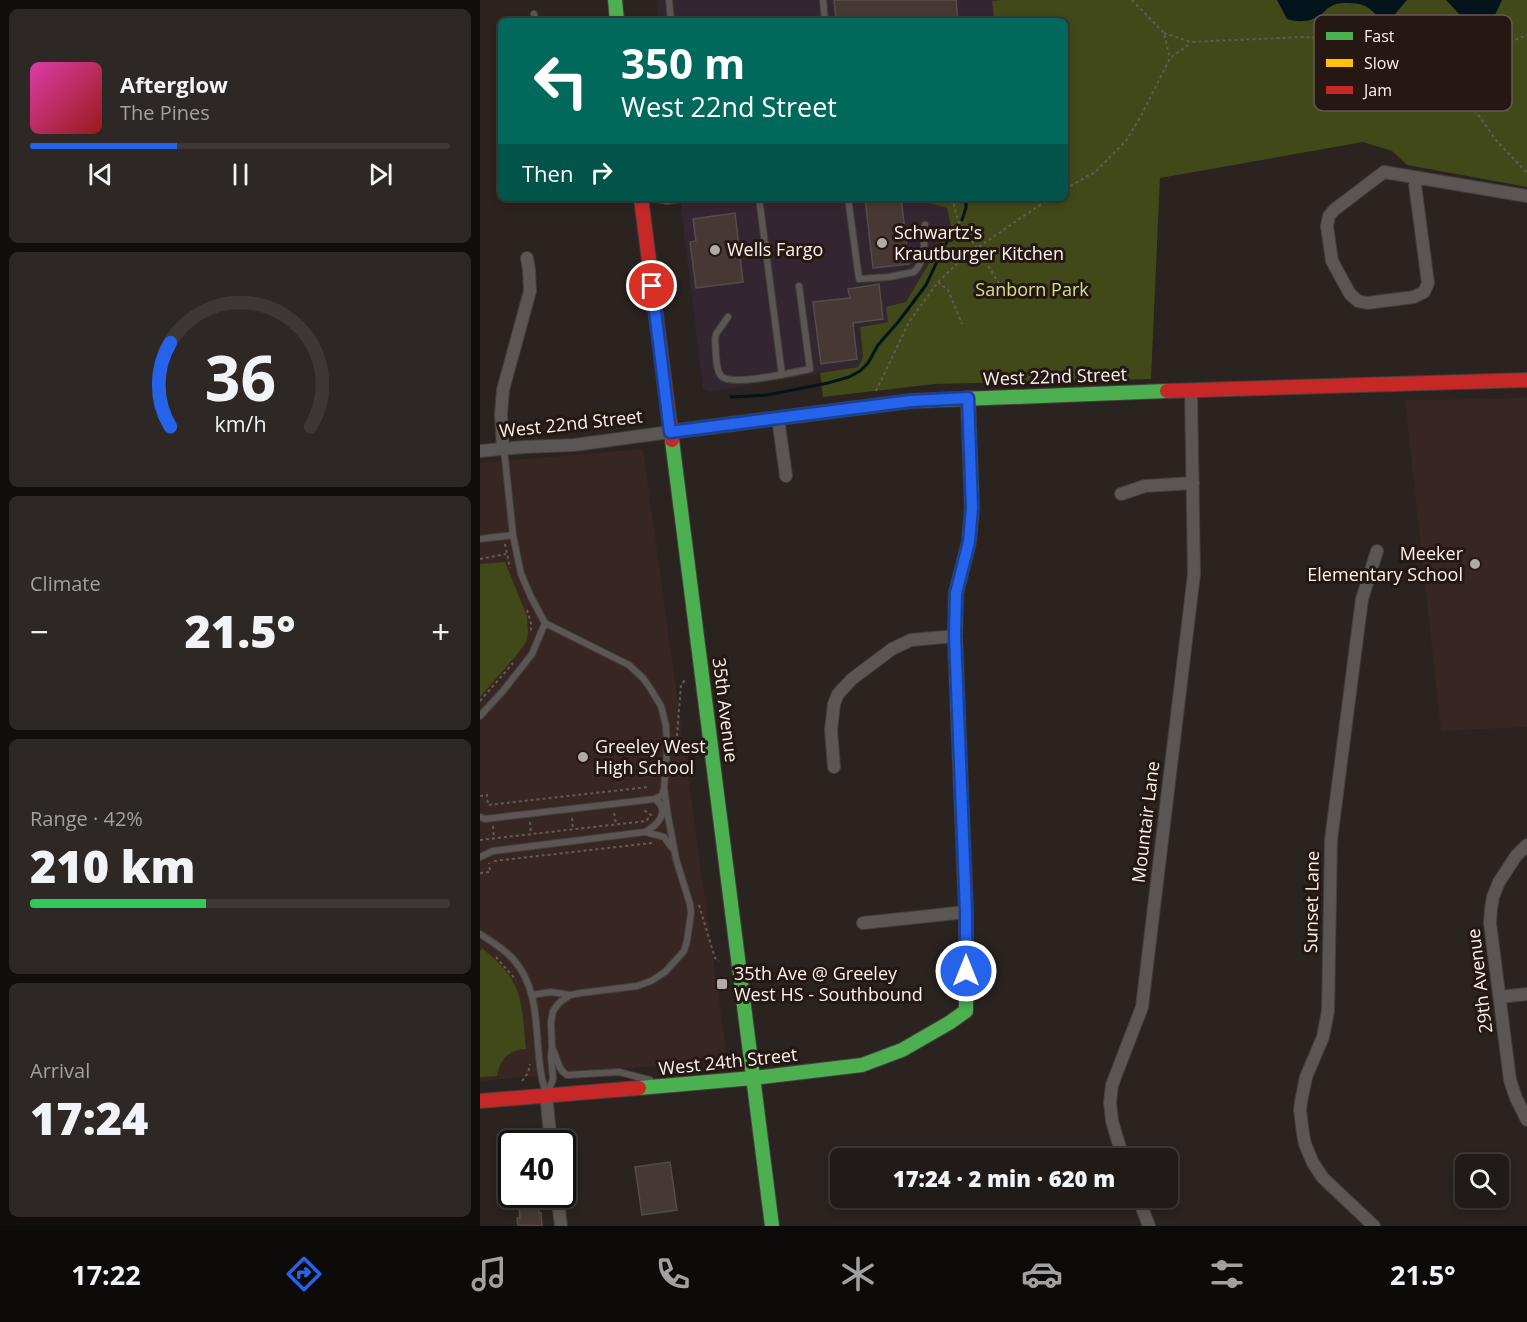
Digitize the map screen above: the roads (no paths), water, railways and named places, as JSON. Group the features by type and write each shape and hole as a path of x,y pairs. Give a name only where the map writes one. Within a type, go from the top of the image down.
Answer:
{"street":[{"path":"615,0 618,18"},
{"path":"1414,177 1428,283 1424,292 1414,297 1367,303 1358,301 1350,294 1332,261 1327,226 1329,216 1384,172 1414,177 1527,196"},
{"name":"35th Avenue","path":"641,201 772,1226"},
{"path":"504,448 501,414 503,390 530,291 527,258"},
{"name":"West 22nd Street","path":"480,451 574,445 911,401 1527,380"},
{"name":"Mountair Lane","path":"1120,1148 1112,1121 1110,1102 1112,1085 1142,1006 1194,574 1191,390"},
{"path":"863,923 966,912 955,636 956,593 969,542 972,508 968,398"},
{"path":"778,418 786,476"},
{"path":"1121,494 1145,486 1193,483"},
{"name":"Sunset Lane","path":"1374,1226 1323,1178 1313,1163 1305,1144 1300,1110 1306,1077 1323,1037 1328,1011 1331,840 1362,599 1368,574 1377,552"},
{"path":"834,767 831,730 834,704 838,694 845,686 875,660 911,640 955,636"},
{"name":"29th Avenue","path":"1527,845 1516,856 1498,882 1493,897 1490,923 1510,1080 1527,1120"},
{"name":"West 24th Street","path":"480,1101 754,1078 862,1065 902,1050 950,1023 966,1011 966,912"},
{"path":"1500,997 1527,994"},
{"path":"546,1095 550,1130"},
{"path":"559,1208 561,1226"},
{"path":"1142,1208 1149,1226"}],"lane":[{"path":"669,0 671,18"},
{"path":"823,0 825,18"},
{"path":"759,201 782,375"},
{"path":"848,201 859,279 889,277 914,272 921,262 925,225"},
{"path":"728,317 715,339 718,370 726,380 750,380 810,369 799,286"},
{"path":"480,817 485,819 655,800 662,795 664,788 667,751 666,726 661,706 643,678 628,665 545,623 531,597 521,574 513,535 504,448"},
{"path":"480,537 513,535"},
{"path":"480,716 532,654 545,623"},
{"path":"532,995 551,992 570,995 637,986 665,972 684,951 691,913 690,904 674,850 664,788"},
{"path":"480,857 493,851 645,832 661,819 661,805 655,800"},
{"path":"645,832 663,837 674,850"},
{"path":"480,933 512,957 524,974 532,995 541,1080 546,1095"},
{"path":"546,1095 553,1078 550,1056 553,1011 570,995"},
{"path":"552,1047 559,1067 567,1075 619,1071 668,1086"}],"water":[{"path":"1277,0 1407,0 1394,15 1376,15 1366,6 1341,3 1328,8 1319,15 1314,15 1314,18 1310,20 1287,19"},
{"path":"1446,0 1502,0 1495,15 1460,15"}],"waterway":[{"path":"962,220 966,201"},
{"path":"731,397 767,395 828,383 860,371 926,285 945,245 958,226"}],"place":[{"name":"Schwartz's Krautburger Kitchen","path":"882,243"},
{"name":"Wells Fargo","path":"715,250"},
{"name":"Meeker Elementary School","path":"1475,564"},
{"name":"Greeley West High School","path":"583,757"},
{"name":"35th Ave @ Greeley West HS - Southbound","path":"722,984"}],"park label":[{"name":"Sanborn Park","path":"1032,290"}]}
